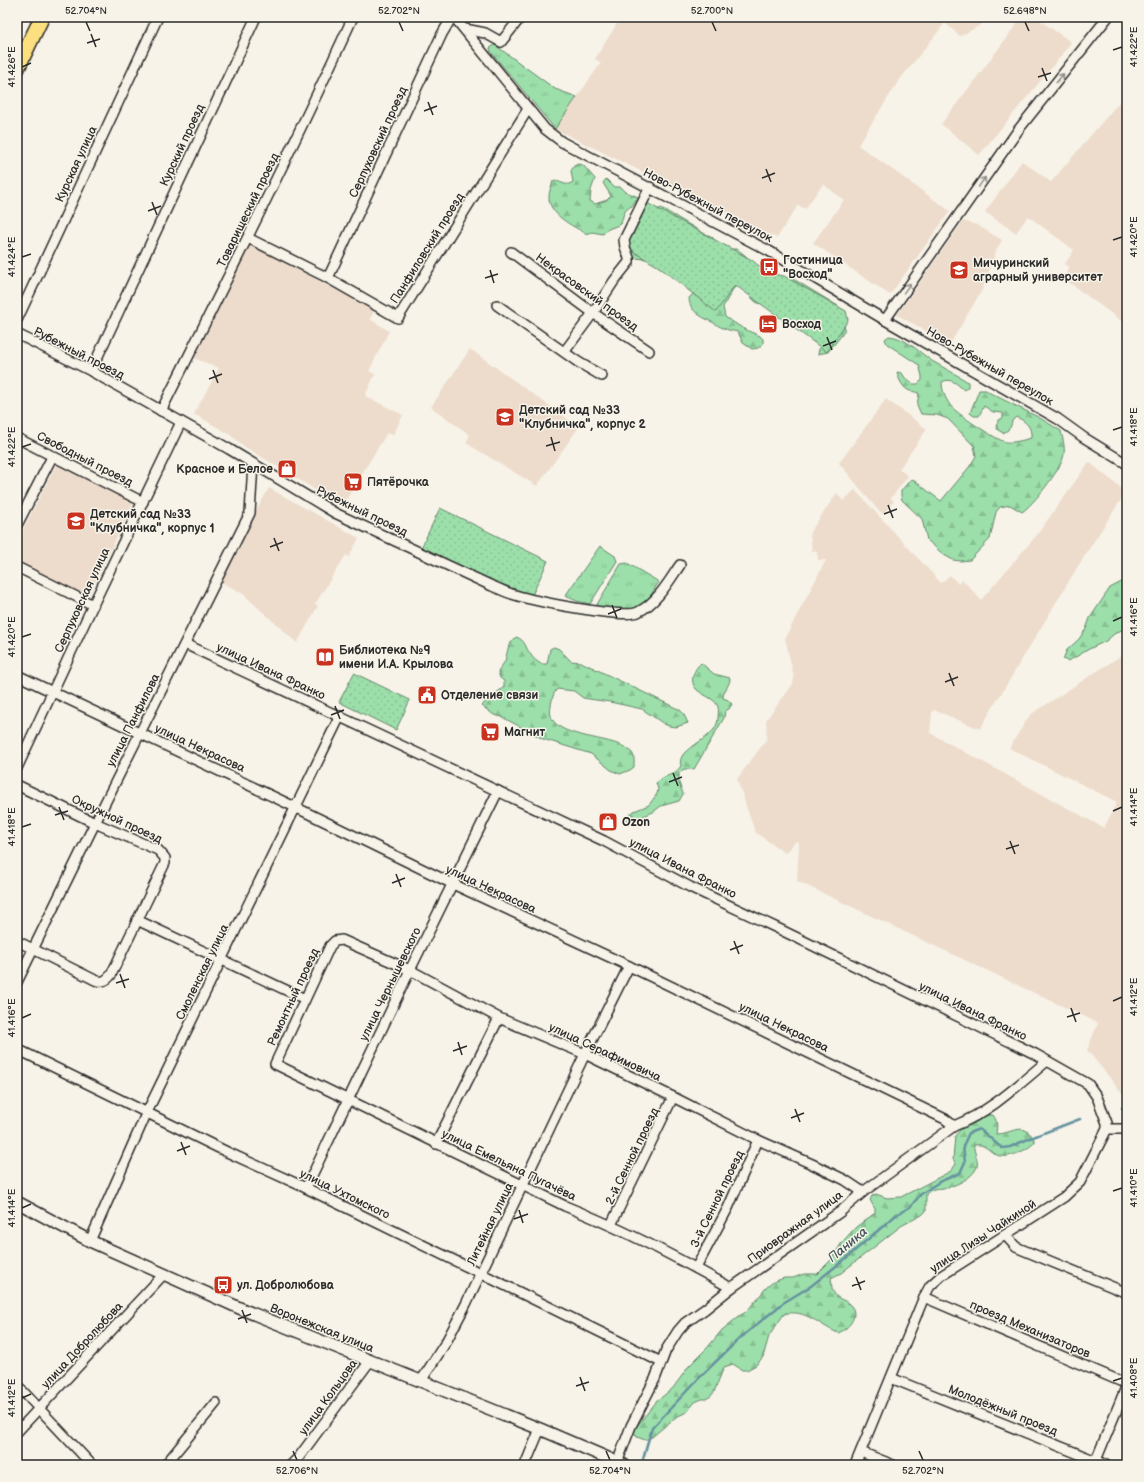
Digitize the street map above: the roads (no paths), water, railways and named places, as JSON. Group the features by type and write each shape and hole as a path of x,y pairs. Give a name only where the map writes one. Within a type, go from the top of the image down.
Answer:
{"main road":[{"path":"17,69 42,17"}],"street":[{"name":"Курская улица","path":"17,320 158,17"},
{"name":"Курский проезд","path":"90,371 256,17"},
{"name":"Товарищеский проезд","path":"161,411 248,238 353,17"},
{"name":"Ново-Рубежный переулок","path":"453,17 465,29 545,129 562,142 769,251 885,320 1058,419 1083,437 1127,464"},
{"name":"Серпуховский проезд","path":"328,278 442,34 453,17"},
{"path":"465,29 485,33 501,42 521,17"},
{"path":"885,320 1019,129 1108,17"},
{"name":"Панфиловский проезд","path":"248,238 328,278 398,318 528,109"},
{"path":"565,352 594,314 614,281 629,262 630,258 625,247 624,240 650,187"},
{"name":"Некрасовский проезд","path":"511,252 594,314 649,351"},
{"path":"497,305 578,362 602,376"},
{"name":"Рубежный проезд","path":"17,334 90,371 181,422 335,513 492,586 528,598 597,611 624,614 637,613 650,604 662,592 680,565"},
{"name":"Серпуховская улица","path":"17,768 181,422"},
{"name":"Свободный проезд","path":"17,438 143,502"},
{"path":"17,525 52,457"},
{"name":"улица Панфилова","path":"17,982 139,732 185,644 250,513 252,464"},
{"path":"17,567 93,605"},
{"name":"улица Ивана Франко","path":"185,644 604,842 690,887 784,931 1047,1061 1088,1084 1097,1097 1107,1123 1107,1129"},
{"name":"улица Некрасова","path":"17,675 52,693 139,732 453,884 629,966 945,1119 954,1126"},
{"name":"Смоленская улица","path":"90,1241 147,1112 340,716"},
{"name":"Окружной проезд","path":"17,785 95,823 158,850 165,858 163,868 111,975 104,981 100,982 95,980 17,942"},
{"name":"улица Чернышевского","path":"306,1188 410,970 498,791"},
{"path":"137,920 305,999"},
{"name":"улица Серафимовича","path":"335,941 342,940 410,970 499,1018 585,1054 758,1140 845,1180 864,1192"},
{"name":"Ремонтный проезд","path":"275,1064 330,946 335,941"},
{"name":"Литейная улица","path":"421,1381 446,1342 466,1304 585,1054 629,966"},
{"path":"436,1144 499,1018"},
{"name":"улица Ухтомского","path":"17,1049 227,1152 306,1188 661,1362"},
{"name":"Приовражная улица","path":"621,1464 631,1426 655,1379 661,1362 673,1338 685,1323 731,1288 840,1212 864,1192 954,1126 970,1120 990,1108 1047,1061"},
{"name":"улица Емельяна Пугачёва","path":"275,1064 565,1206 611,1225 696,1268 731,1288"},
{"name":"2-й Сенной проезд","path":"611,1225 673,1097"},
{"path":"1107,1129 1127,1129"},
{"name":"улица Лизы Чайкиной","path":"855,1465 924,1297 930,1286 941,1276 1064,1197 1074,1189 1080,1182 1107,1129"},
{"name":"3-й Сенной проезд","path":"696,1268 728,1208 758,1140"},
{"name":"Воронежская улица","path":"17,1202 90,1241 163,1275 244,1310 540,1429 621,1464"},
{"path":"1005,1235 1016,1246 1023,1250 1127,1293"},
{"name":"улица Добролюбова","path":"17,1432 163,1275"},
{"name":"проезд Механизаторов","path":"924,1297 1127,1384"},
{"name":"улица Кольцова","path":"291,1465 370,1361"},
{"name":"Молодёжный проезд","path":"891,1378 1095,1463 1106,1465"},
{"path":"1095,1463 1127,1384"},
{"path":"17,1385 92,1465"},
{"path":"164,1465 216,1403"},
{"path":"525,1465 540,1429"},
{"path":"861,1452 893,1465"}],"waterway":[{"name":"Паника","path":"1122,1108 1127,1106"},
{"name":"Паника","path":"643,1459 652,1428 698,1379 739,1339 783,1303 811,1286 845,1259 896,1215 910,1207 921,1194 939,1182 960,1173 965,1162 963,1146 969,1133 979,1129 1002,1148 1010,1147 1080,1119"}],"place":[{"name":"Гостиница \"Восход\"","path":"769,267"},
{"name":"Мичуринский аграрный университет","path":"959,270"},
{"name":"Восход","path":"768,324"},
{"name":"Детский сад №33 \"Клубничка\", корпус 2","path":"505,417"},
{"name":"Красное и Белое","path":"287,469"},
{"name":"Пятёрочка","path":"353,482"},
{"name":"Детский сад №33 \"Клубничка\", корпус 1","path":"76,521"},
{"name":"Библиотека №9 имени И.А. Крылова","path":"325,657"},
{"name":"Отделение связи","path":"427,695"},
{"name":"Магнит","path":"490,732"},
{"name":"Ozon","path":"608,822"},
{"name":"ул. Добролюбова","path":"223,1285"}]}
